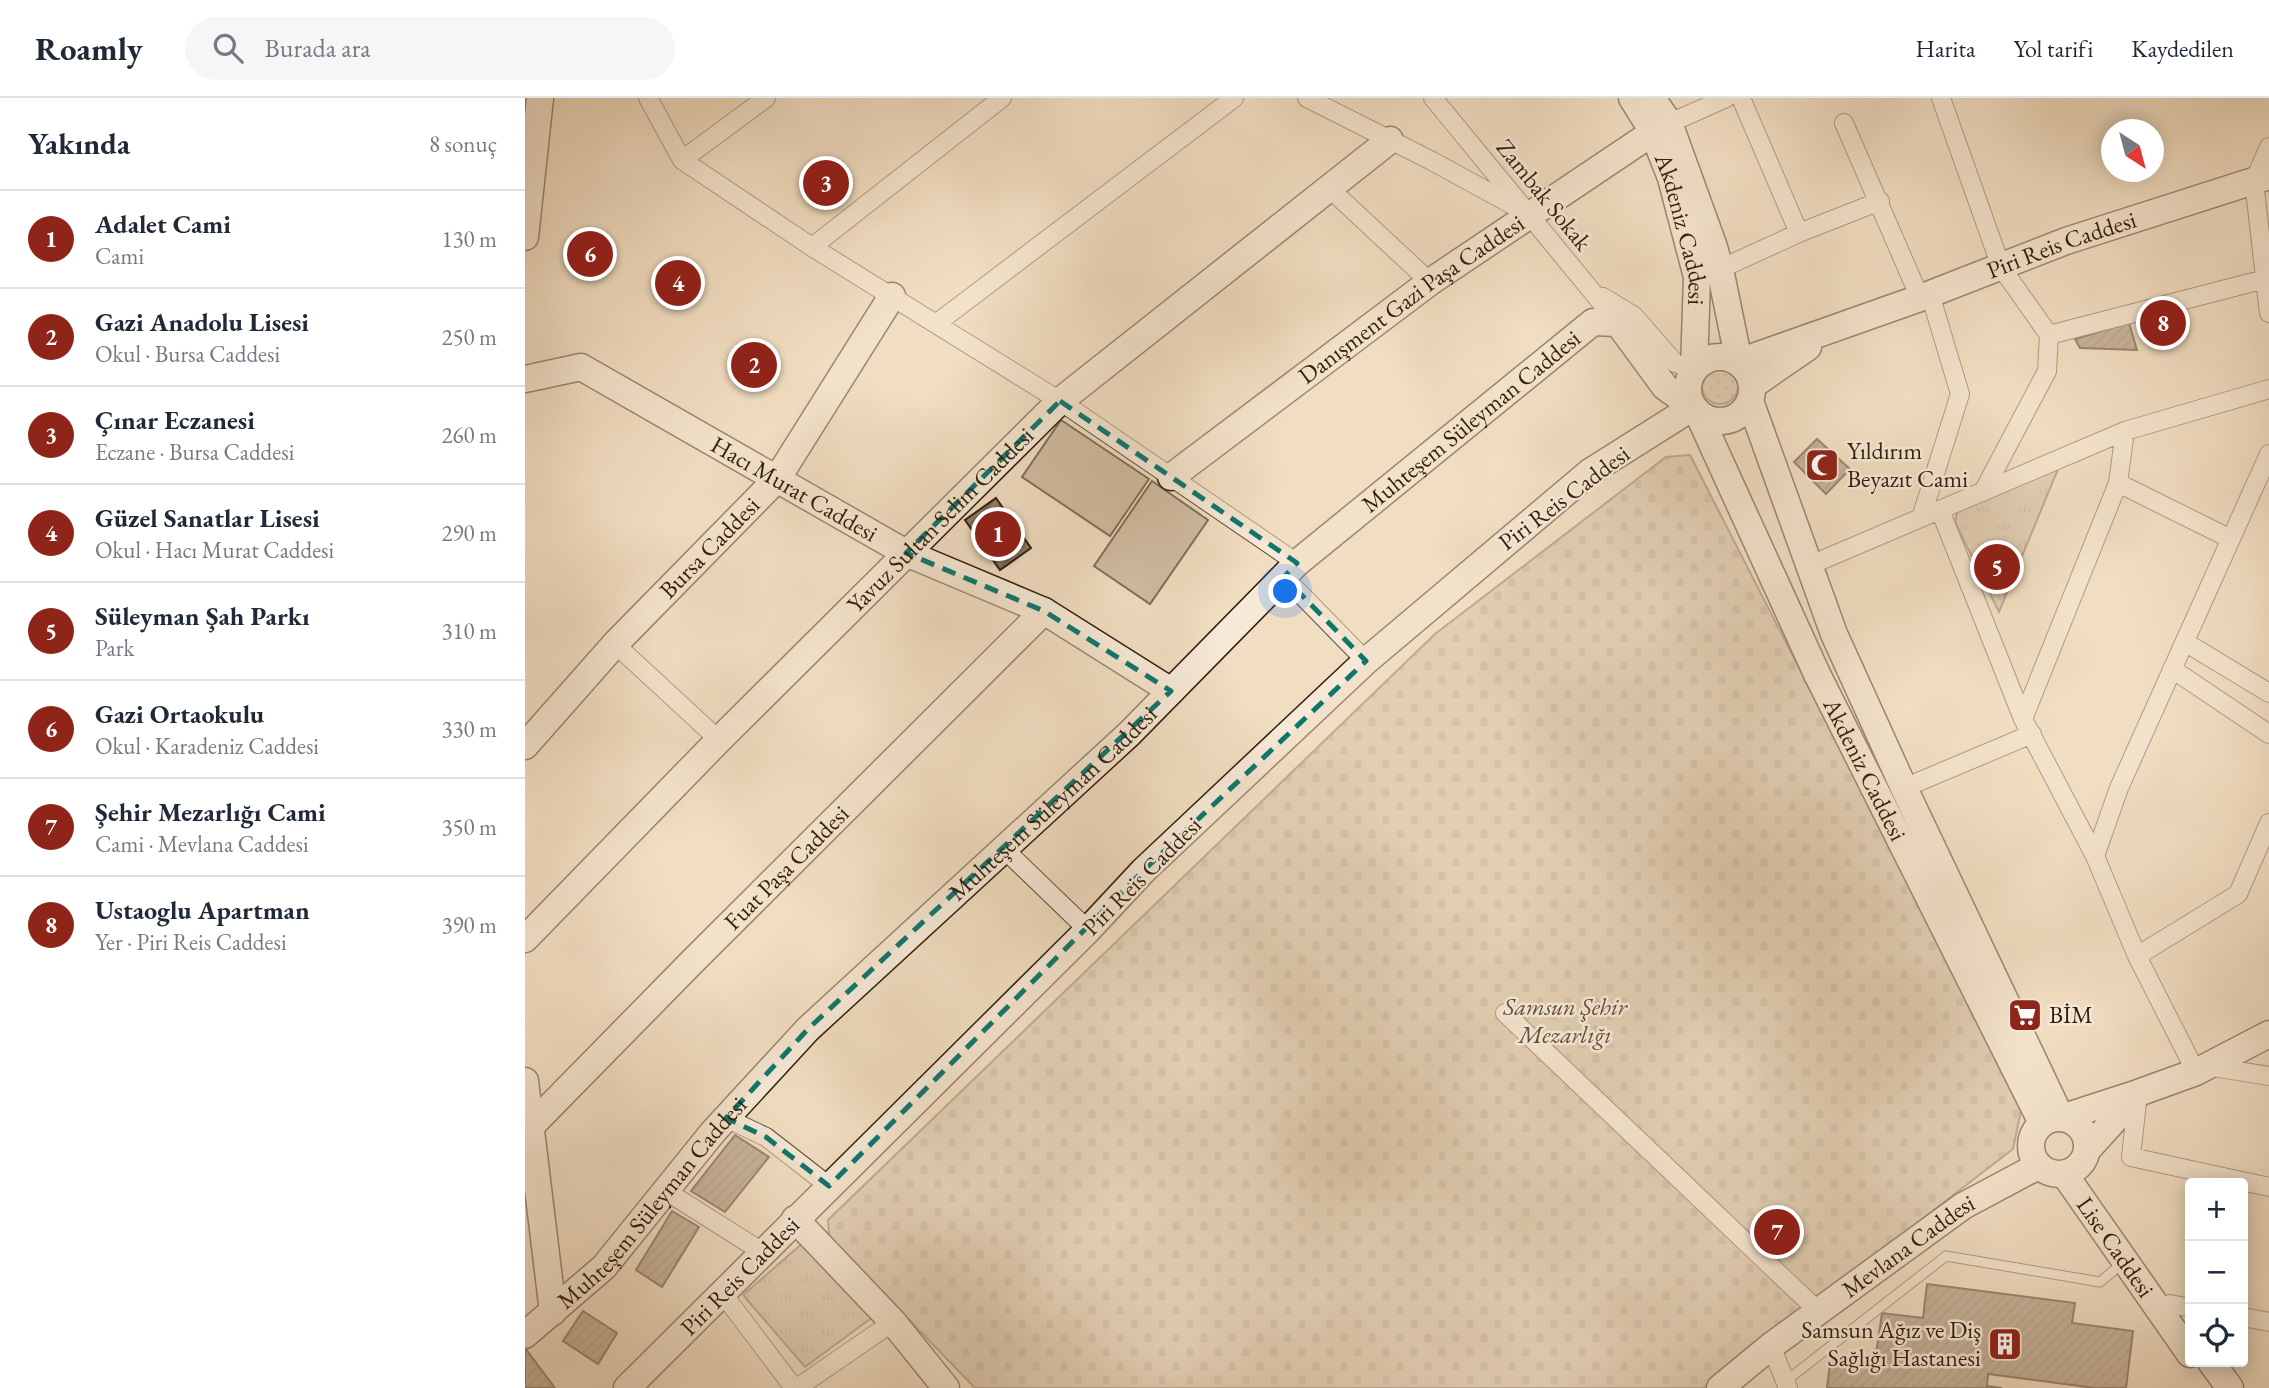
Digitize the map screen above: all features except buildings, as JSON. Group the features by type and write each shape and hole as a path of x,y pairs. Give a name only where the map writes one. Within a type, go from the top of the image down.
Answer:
{"street":[{"path":"525,237 540,98"},
{"path":"648,98 682,160 812,247 1061,401 1171,477 1290,570 1366,661"},
{"path":"682,160 766,98"},
{"path":"812,247 1002,98"},
{"path":"937,323 1234,98"},
{"path":"1307,98 1529,214"},
{"name":"Zambak Sokak","path":"1433,98 1618,323"},
{"name":"Akdeniz Caddesi","path":"1632,98 1660,128 1720,269 1739,362"},
{"name":"Akdeniz Caddesi","path":"1652,98 1697,277 1694,369"},
{"path":"1660,128 1726,98"},
{"path":"1741,98 1799,233"},
{"path":"1941,98 2001,267 2049,335 2047,372 1983,492"},
{"path":"1844,123 1925,296 1960,394 1921,518"},
{"name":"Danışment Gazi Paşa Caddesi","path":"1171,477 1430,282 1660,128"},
{"name":"Yavuz Sultan Selim Caddesi","path":"525,939 719,740 1061,401 1390,140"},
{"path":"2269,147 2261,178 2269,313"},
{"name":"Piri Reis Caddesi","path":"1739,362 1925,296 2066,241 2261,178"},
{"path":"1329,188 1430,282"},
{"path":"1720,269 1799,233 1880,201"},
{"path":"2049,335 2265,279"},
{"path":"1590,289 1634,316 1675,363 1694,369"},
{"name":"Bursa Caddesi","path":"525,746 615,643 776,479 892,296"},
{"name":"Muhteşem Süleyman Caddesi","path":"525,1335 604,1267 726,1118 808,1029 1129,734 1290,570 1593,322 1618,323"},
{"path":"1618,323 1665,387 1709,419 1719,421 1740,415 1751,393 1839,327"},
{"path":"1695,409 1687,388 1694,369 1711,357 1722,356 1739,362 1749,374 1751,393"},
{"name":"Hacı Murat Caddesi","path":"525,379 581,367 906,553 1044,611 1171,691"},
{"path":"1808,566 2125,431 2269,389"},
{"name":"Akdeniz Caddesi","path":"1751,393 1808,566 1834,634 2052,1120"},
{"name":"Akdeniz Caddesi","path":"1695,409 1817,674 2052,1120"},
{"name":"Piri Reis Caddesi","path":"627,1388 1088,930 1143,872 1366,661 1590,472 1695,409"},
{"path":"1904,788 2028,727 2118,483 2125,431"},
{"path":"2095,856 2119,788 2269,454"},
{"path":"2118,483 2231,539"},
{"path":"1940,509 2028,727 2095,856 2137,956 2201,1069"},
{"name":"Fuat Paşa Caddesi","path":"532,1125 1044,611"},
{"path":"2185,642 2269,693"},
{"path":"615,643 719,740"},
{"path":"2172,668 2269,734"},
{"path":"2137,956 2238,894 2269,823"},
{"path":"1004,849 1088,930"},
{"path":"1505,1013 1818,1311"},
{"path":"2138,1093 2077,1163 2046,1172 2034,1157 2031,1138 2052,1120 2138,1093 2201,1069 2269,1034"},
{"path":"2201,1069 2269,1076"},
{"path":"525,1081 554,1312"},
{"path":"2138,1093 2131,1157 2269,1187"},
{"path":"726,1118 766,1137 829,1186"},
{"path":"2052,1120 2070,1120 2084,1131 2077,1163"},
{"name":"Mevlana Caddesi","path":"1720,1388 1818,1311 2034,1157"},
{"name":"Lise Caddesi","path":"2077,1163 2125,1261 2185,1347"},
{"name":"Lise Caddesi","path":"2077,1163 2180,1306"},
{"path":"666,1191 764,1253"},
{"path":"795,1219 893,1322 946,1388"},
{"path":"723,1294 795,1388 893,1322"},
{"path":"2248,1318 2269,1322"},
{"path":"1771,1346 1787,1384"},
{"path":"2199,1367 2214,1388"},
{"path":"2215,1367 2230,1388"}],"lane":[{"path":"1787,1384 1946,1256 2100,1282 2125,1261"}],"highlighted area":[{"path":"1060,401 1297,563 1284,577 1366,661 1143,871 829,1186 766,1137 726,1118 808,1029 1171,691 1044,611 906,553"}],"green space":[{"path":"1720,368 1732,374 1738,386 1732,398 1720,404 1708,398 1702,386 1708,374"},
{"path":"1061,420 1149,479 1110,536 1022,477"},
{"name":"Samsun Şehir Mezarlığı","path":"1690,455 2021,1111 2013,1149 1703,1388 975,1388 829,1237 828,1220 1435,634 1666,457"},
{"path":"2058,469 1999,612 1955,522 1958,509"},
{"path":"1152,481 1208,520 1150,604 1094,566"},
{"path":"804,1242 874,1316 805,1367 743,1295"}],"place":[{"name":"Çınar Eczanesi","path":"826,183"},
{"name":"Gazi Ortaokulu","path":"590,254"},
{"name":"Güzel Sanatlar Lisesi","path":"678,283"},
{"name":"Ustaoglu Apartman","path":"2163,323"},
{"name":"Gazi Anadolu Lisesi","path":"754,365"},
{"name":"Yıldırım Beyazıt Cami","path":"1822,465"},
{"name":"Adalet Cami","path":"998,534"},
{"name":"Süleyman Şah Parkı","path":"1997,567"},
{"name":"BİM","path":"2025,1015"},
{"name":"Şehir Mezarlığı Cami","path":"1777,1232"},
{"name":"Samsun Ağız ve Diş Sağlığı Hastanesi","path":"2005,1344"}]}
